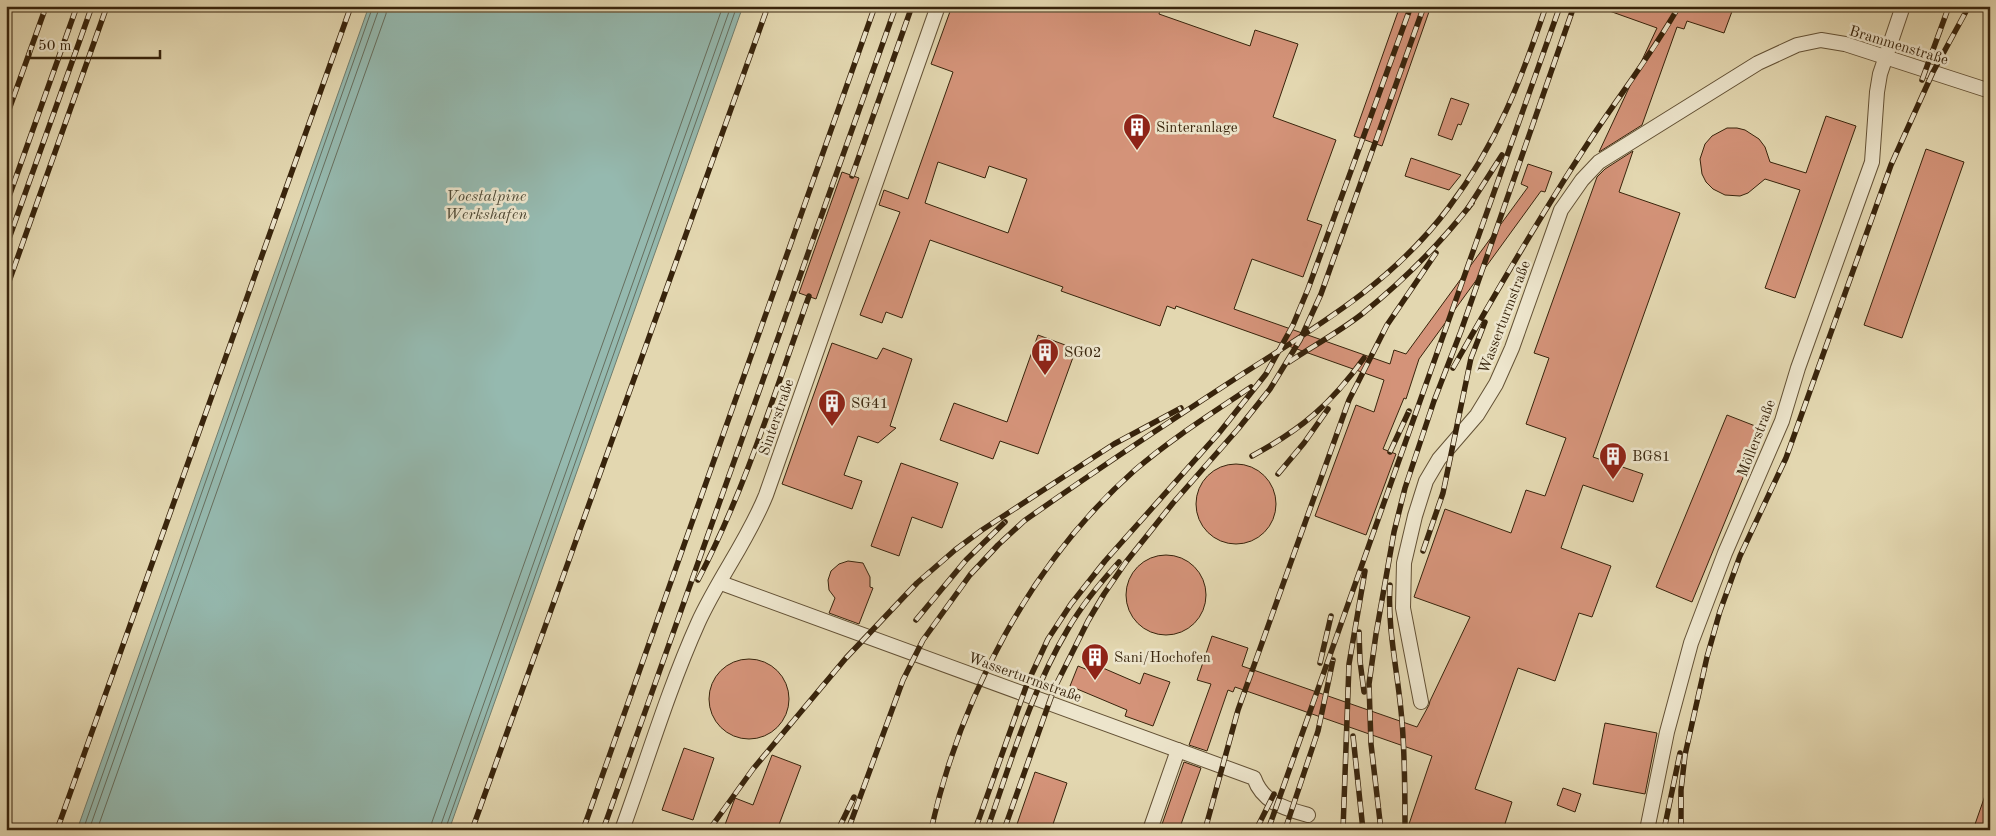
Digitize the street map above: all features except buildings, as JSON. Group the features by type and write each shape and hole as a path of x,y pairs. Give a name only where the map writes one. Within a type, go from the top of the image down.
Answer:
{"street":[{"name":"Sinterstraße","path":"622,830 682,661 699,620 754,522 766,495 938,6"},
{"name":"Möllerstraße","path":"1647,830 1667,732 1691,643 1725,553 1782,421 1798,368 1872,162 1877,92 1886,57 1903,6"},
{"name":"Brammenstraße","path":"1668,120 1758,63 1797,45 1821,40 1845,44 1990,90"},
{"name":"Wasserturmstraße","path":"1421,702 1403,608 1404,563 1415,516 1426,481 1439,459 1477,415 1496,384 1512,348 1561,210 1582,180 1599,162 1668,120"},
{"name":"Wasserturmstraße","path":"721,582 1254,778 1258,790 1266,798 1287,809 1308,815"},
{"path":"1150,830 1178,750"}],"water":[{"name":"Voestalpine Werkshafen","path":"369,6 743,6 449,830 77,830"}],"railway":[{"path":"6,205 77,6"},
{"path":"6,247 92,6"},
{"path":"6,290 107,6"},
{"path":"57,830 351,6"},
{"path":"472,830 768,6"},
{"path":"583,830 875,6"},
{"path":"603,830 896,6"},
{"path":"852,176 912,6"},
{"path":"975,830 1027,684 1048,639 1071,604 1105,561 1219,433 1266,374 1293,325 1308,289 1411,6"},
{"path":"1004,830 1054,689 1088,621 1104,594 1126,562 1173,503 1238,429 1270,389 1300,340 1321,294 1424,6"},
{"path":"848,830 903,680 923,640 970,575 1024,521 1161,427 1301,337 1355,299 1405,257 1449,207 1481,159 1517,86 1546,6"},
{"path":"1268,830 1560,6"},
{"path":"1381,830 1371,744 1369,684 1394,532 1405,488 1434,401 1461,331 1574,6"},
{"path":"1453,368 1553,198 1599,126 1658,41 1679,6"},
{"path":"1922,80 1949,6"},
{"path":"1681,830 1681,790 1685,755 1707,657 1720,611 1740,556 1786,458 1891,165 1933,72 1969,6"},
{"path":"6,118 44,12"},
{"path":"1468,208 1502,155"},
{"path":"1289,362 1344,327 1377,301 1434,247 1472,203"},
{"path":"1205,830 1238,710 1349,400 1387,325 1436,253"},
{"path":"698,580 745,476 809,296"},
{"path":"1423,551 1443,493 1471,358 1485,322"},
{"path":"1252,456 1286,436 1314,414 1340,389 1364,358"},
{"path":"931,830 944,780 961,730 981,681 1005,634 1063,546 1098,506 1135,470 1177,437 1251,387"},
{"path":"709,830 753,769 846,658 917,583 955,550 982,530 1114,444 1181,408"},
{"path":"1278,474 1304,443 1328,409"},
{"path":"1390,452 1409,411"},
{"path":"916,620 966,560 1005,522"},
{"path":"987,830 1032,702 1043,677 1079,611 1119,562"},
{"path":"1343,830 1349,664 1365,571"},
{"path":"1390,585 1390,619 1403,736 1405,830"},
{"path":"1320,663 1331,616"},
{"path":"1359,632 1364,692"},
{"path":"1285,830 1318,731 1333,660"},
{"path":"1353,736 1363,830"},
{"path":"1664,830 1680,753"},
{"path":"1256,830 1274,794"},
{"path":"838,830 854,797"}],"place":[{"name":"Sinteranlage","path":"1137,151"},
{"name":"SG02","path":"1045,376"},
{"name":"SG41","path":"832,427"},
{"name":"BG81","path":"1613,480"},
{"name":"Sani/Hochofen","path":"1095,681"}]}
